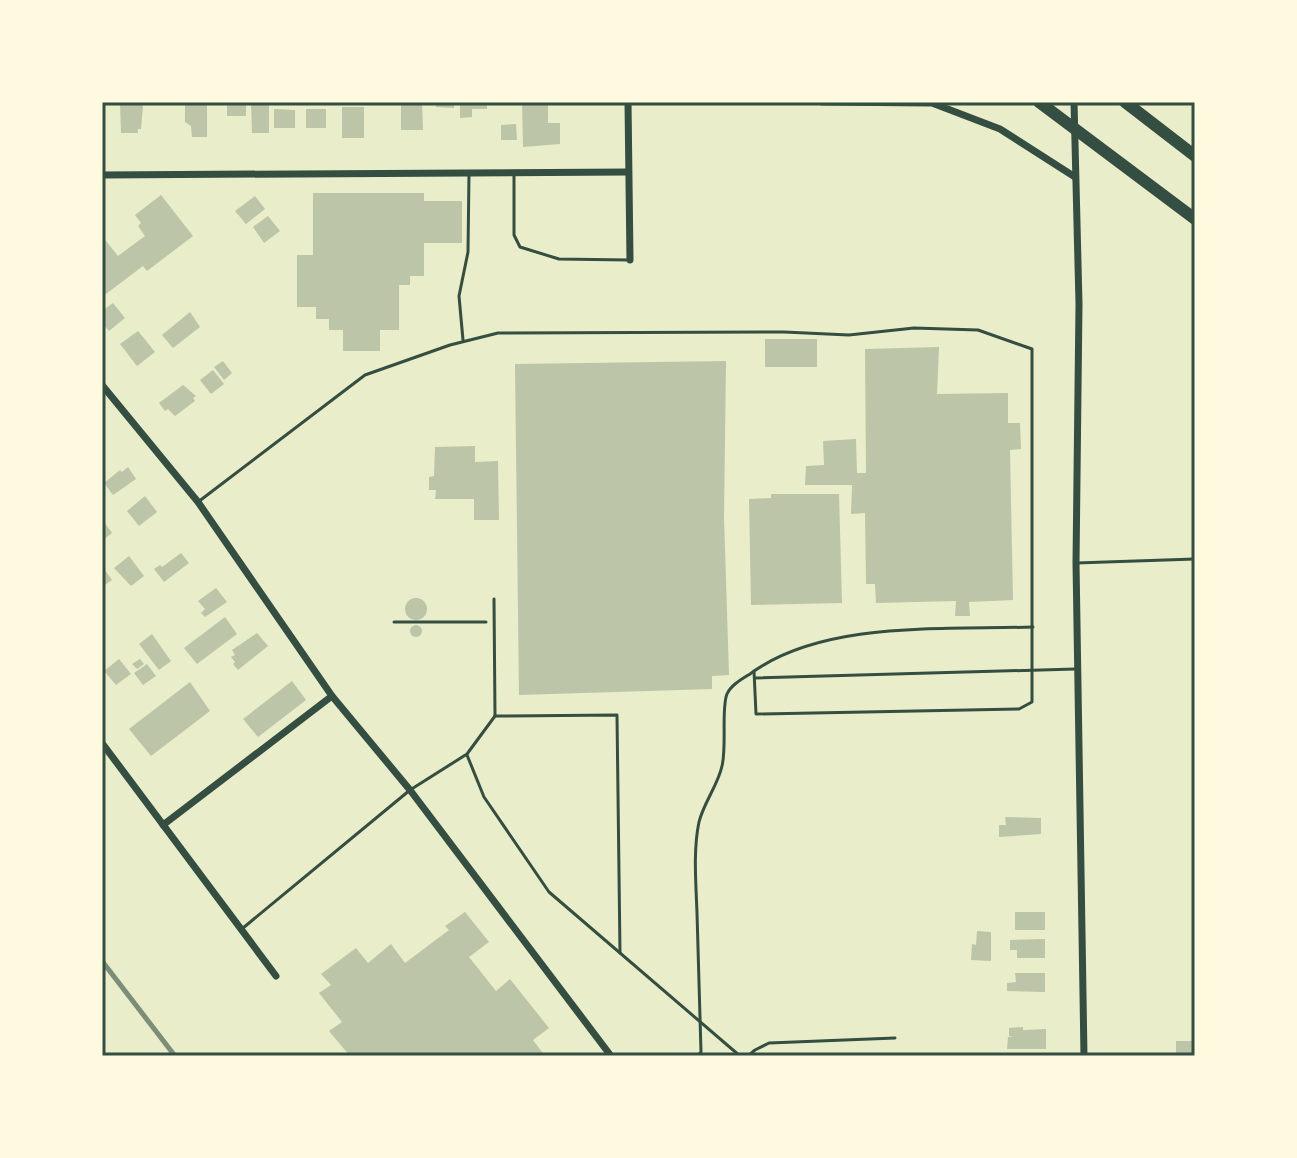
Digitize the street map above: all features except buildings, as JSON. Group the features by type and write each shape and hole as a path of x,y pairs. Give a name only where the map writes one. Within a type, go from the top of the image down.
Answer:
{"highway":[{"path":"1039,102 1195,219"},
{"path":"1125,102 1195,156"}],"street":[{"path":"628,102 630,260"},
{"path":"822,102 932,103 1000,129 1075,177"},
{"path":"1074,102 1079,304 1076,563 1084,1056"},
{"path":"102,175 628,172"},
{"path":"103,389 198,502 332,696 410,790 611,1056"},
{"path":"163,825 332,696"},
{"path":"102,743 276,976"}],"lane":[{"path":"463,342 459,296 468,252 469,173"},
{"path":"514,174 514,235 520,247 559,259 630,260"},
{"path":"198,502 365,375 498,333 784,332 849,335 914,328 978,330 1032,349 1032,702 1019,709 756,714 754,671"},
{"path":"1076,563 1195,559"},
{"path":"241,930 410,790 467,754 495,716 494,599"},
{"path":"697,1056 701,1052 696,878 698,824 722,769 725,697 731,688 754,671 796,648 852,636 1033,627"},
{"path":"755,678 1078,669"},
{"path":"495,716 617,715 620,953"},
{"path":"467,754 484,797 549,892 740,1056"},
{"path":"748,1056 769,1043 895,1038"}],"path":[{"path":"394,622 494,622"}],"railway":[{"path":"102,961 175,1056"}]}
